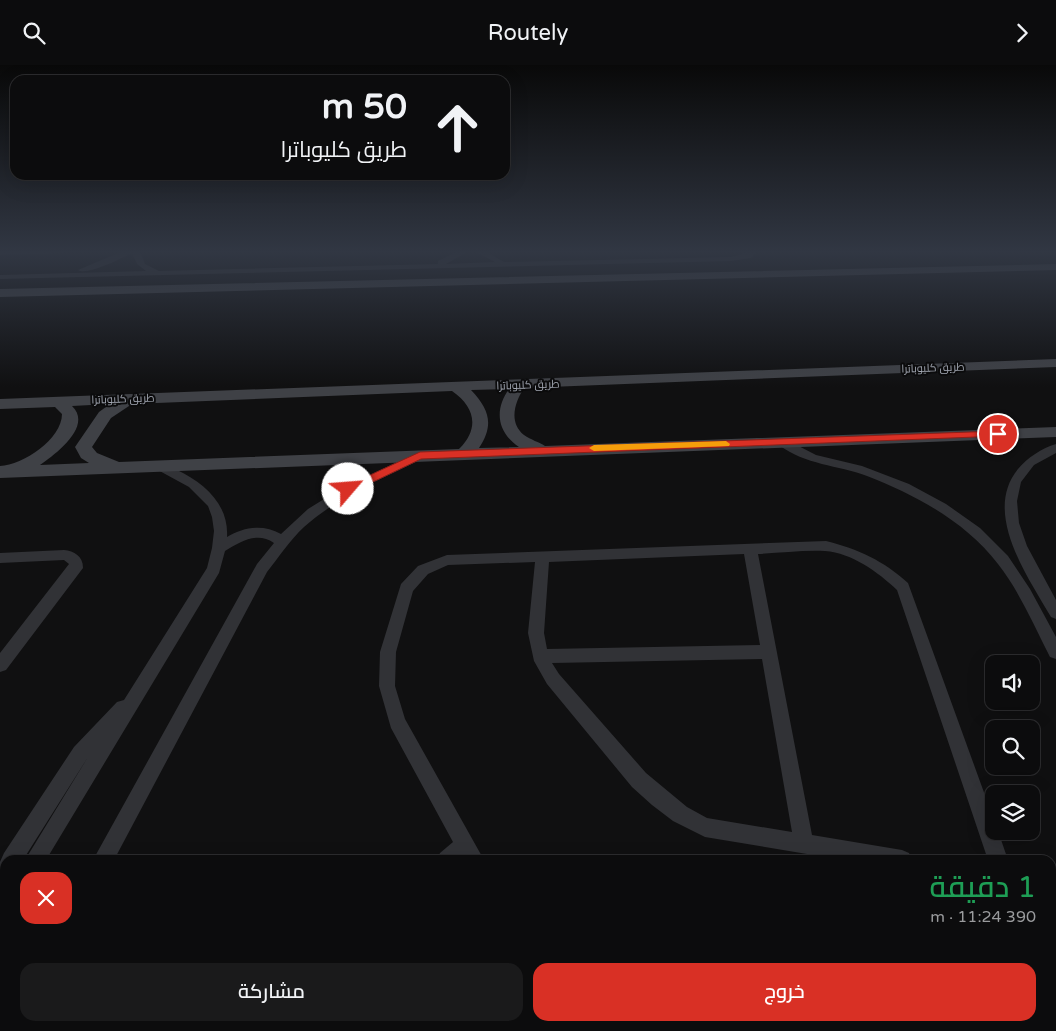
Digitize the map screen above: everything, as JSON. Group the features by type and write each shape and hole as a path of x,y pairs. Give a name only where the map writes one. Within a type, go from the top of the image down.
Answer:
{"main road":[{"name":"طريق كليوباترا","path":"0,404 1056,363"},
{"path":"519,385 507,405 507,425 510,431 523,443 543,451"},
{"path":"456,387 471,398 479,412 479,434 472,447 464,453"},
{"path":"120,467 86,454 83,447 101,420 110,411 128,399"},
{"path":"6,472 30,464 51,449 70,425 70,413 58,401"},
{"path":"6,472 464,453 1056,432"}],"street":[{"path":"783,442 799,453 862,469 910,490 960,521 1002,558 1012,572 1056,652"},
{"path":"1056,448 1028,464 1016,479 1010,501 1011,519 1017,540 1056,613"},
{"path":"106,855 262,568 282,541 298,525 335,497 362,481 420,455"},
{"path":"38,855 214,569 221,547 221,525 215,506 203,490 186,478 160,466"},
{"path":"221,547 242,535 255,533 276,536 282,541"},
{"path":"469,853 397,722 388,687 388,652 406,587 423,570 447,559 826,546 845,550 878,565 903,587 996,855"},
{"path":"750,548 804,844"},
{"path":"1002,558 1002,552 1009,550 1024,556"},
{"path":"0,558 64,555 70,556 76,563 76,568 0,665"},
{"path":"542,556 536,633 540,656 553,679 639,780 658,798 680,814 705,827 871,855"},
{"path":"540,656 769,652"},
{"path":"12,855 80,753 139,691"}],"slow traffic":[{"path":"594,448 726,444"}],"route":[{"path":"348,489 420,455 998,434"}]}
